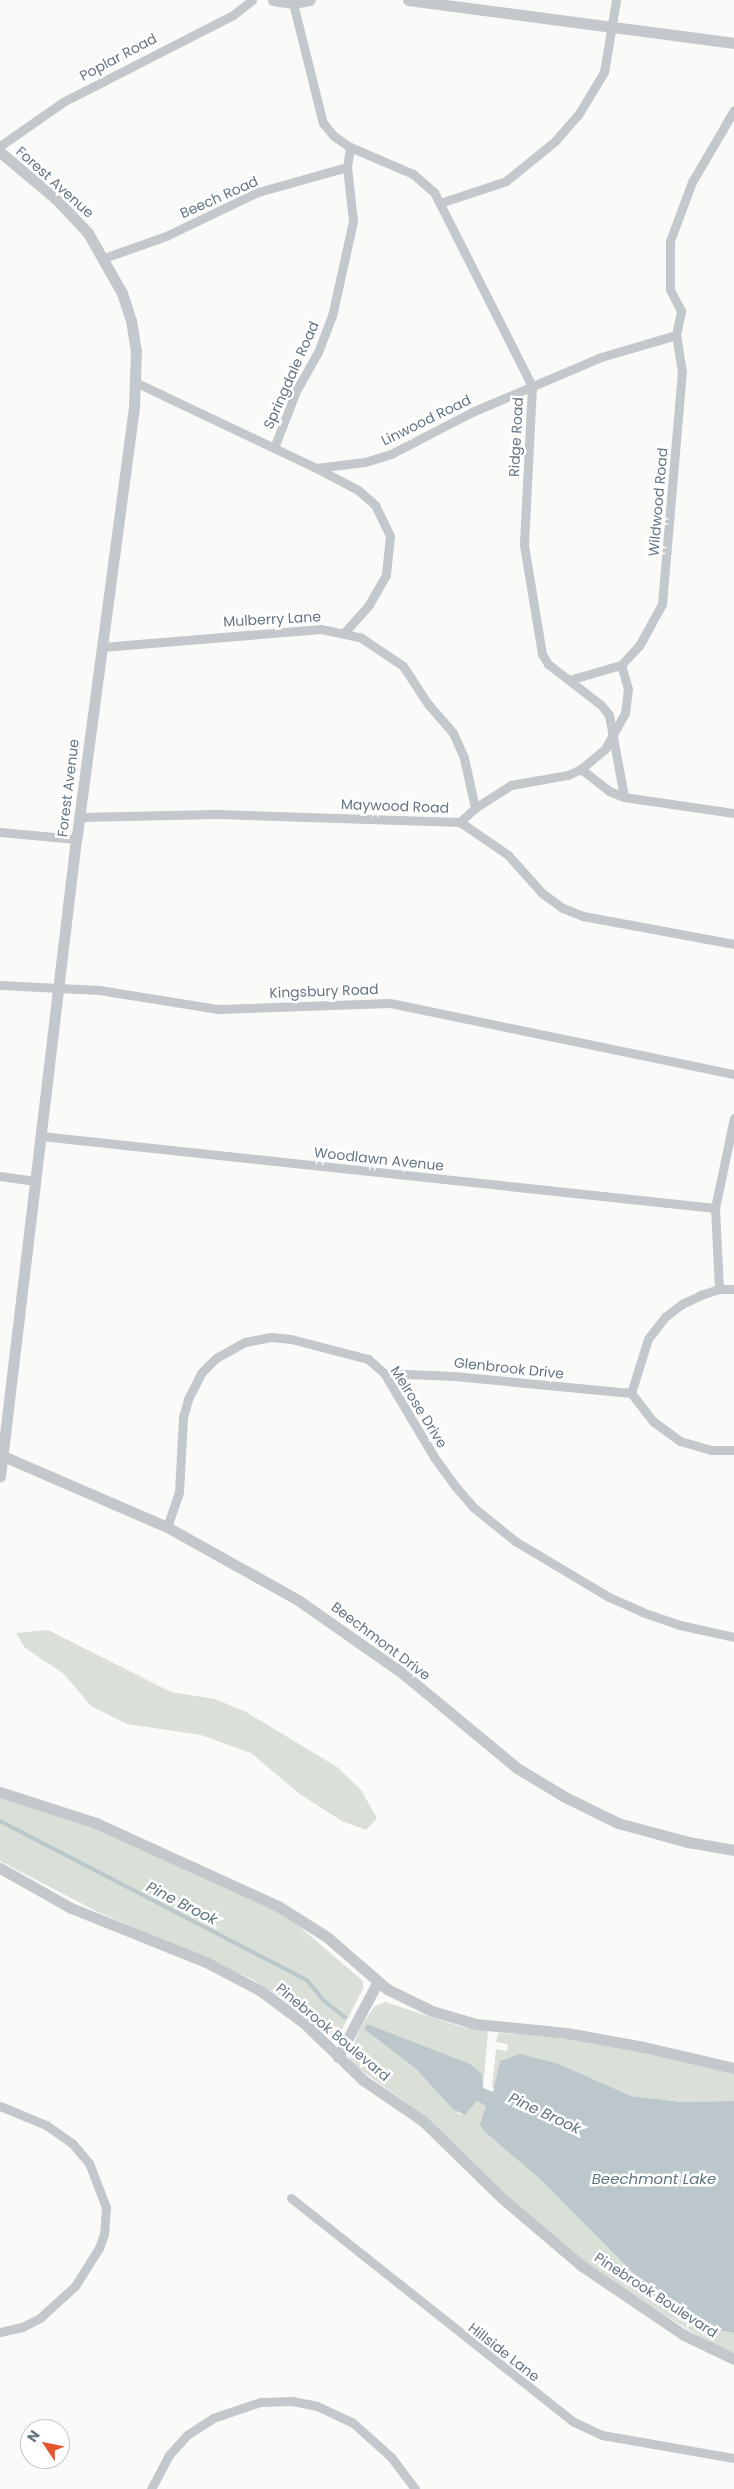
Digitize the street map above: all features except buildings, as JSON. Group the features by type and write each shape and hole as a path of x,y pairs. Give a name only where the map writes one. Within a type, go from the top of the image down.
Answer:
{"street":[{"name":"Poplar Road","path":"0,146 63,102 233,15 252,0"},
{"path":"274,0 293,3 310,0"},
{"path":"408,0 734,43"},
{"path":"440,203 506,181 555,141 593,95 604,72 616,0"},
{"path":"293,3 323,123 334,136 350,147"},
{"name":"Wildwood Road","path":"621,665 639,646 662,604 682,372 676,335 681,311 670,289 670,241 692,182 734,110"},
{"name":"Springdale Road","path":"274,448 296,391 318,352 332,316 353,221 347,167 350,147"},
{"name":"Ridge Road","path":"350,147 413,174 434,192 532,386 524,545 531,601 542,654 548,664 601,705 613,729 624,797"},
{"name":"Forest Avenue","path":"0,152 56,199 88,233 104,258 131,320 136,350 135,382 76,839 0,1476"},
{"name":"Beech Road","path":"104,258 166,236 258,192 347,167"},
{"name":"Linwood Road","path":"316,468 365,462 391,454 532,386 601,357 676,335"},
{"path":"135,382 316,468 358,490 375,505 390,536 386,575 368,605 345,632"},
{"name":"Mulberry Lane","path":"102,647 321,628 345,632 379,648 403,666 428,704 452,733 464,758 475,808"},
{"path":"460,822 475,808 511,785 568,775 581,769 604,749 613,729 625,713 628,689 621,665 569,680"},
{"path":"581,769 609,791 624,797 734,813"},
{"name":"Maywood Road","path":"79,817 216,814 460,822 508,855 542,894 570,911 583,916 734,944"},
{"path":"0,832 76,839"},
{"name":"Kingsbury Road","path":"0,986 59,990 99,990 218,1008 390,1003 734,1074"},
{"path":"719,1289 715,1208 734,1118"},
{"name":"Woodlawn Avenue","path":"41,1136 715,1208"},
{"path":"0,1176 34,1181"},
{"path":"734,1289 719,1289 682,1304 660,1323 642,1353 631,1393 654,1422 680,1441 711,1450 734,1450"},
{"name":"Melrose Drive","path":"167,1527 179,1492 183,1417 188,1399 201,1373 216,1358 245,1342 278,1338 342,1350 368,1359 384,1373 434,1457 473,1507 490,1522 609,1597 680,1625 734,1637"},
{"name":"Glenbrook Drive","path":"384,1373 454,1376 631,1393"},
{"name":"Beechmont Drive","path":"3,1456 167,1527 266,1581 354,1637 517,1768 558,1794 622,1825 688,1842 734,1850"},
{"path":"0,1792 96,1823 278,1906 327,1937 377,1983 420,2007 467,2022 598,2038 734,2068"},
{"name":"Pinebrook Boulevard","path":"0,1868 71,1908 206,1962 246,1982 290,2012 372,2087 423,2120 523,2217 600,2280 684,2335 734,2360"},
{"path":"338,2056 377,1983"},
{"path":"0,2106 46,2125 72,2143 89,2163 106,2207 104,2234 99,2248 75,2286 40,2318 22,2327 0,2332"},
{"name":"Hillside Lane","path":"291,2198 574,2422 602,2435 734,2458"},
{"path":"151,2489 169,2454 187,2435 213,2418 260,2402 292,2401 317,2406 352,2422 391,2457 415,2489"}],"shaded area":[{"path":"48,1630 171,1692 215,1699 246,1712 337,1767 361,1790 377,1818 366,1830 342,1821 301,1795 251,1753 201,1735 127,1724 91,1706 64,1674 25,1648 16,1633"},
{"path":"0,1796 98,1828 281,1911 363,1981 363,1989 339,2035 331,2037 322,2033 280,1997 252,1979 98,1912 0,1861"},
{"path":"385,2002 459,2026 488,2031 483,2088 403,2040 367,2024 364,2029 415,2068 459,2114 465,2115 477,2101 487,2106 486,2133 540,2179 633,2273 686,2310 723,2331 734,2333 734,2353 715,2346 601,2276 495,2185 423,2115 351,2063 349,2054 361,2027 374,2007"},
{"path":"498,2033 550,2036 609,2044 714,2067 734,2073 734,2101 682,2102 631,2096 559,2064 500,2061 495,2089 492,2086 496,2049 507,2051 508,2044 496,2042"}],"water":[{"name":"Beechmont Lake","path":"367,2024 470,2064 482,2074 483,2088 493,2092 500,2061 520,2054 559,2064 631,2096 682,2102 734,2101 734,2333 723,2331 686,2310 633,2273 540,2179 486,2133 480,2125 486,2106 477,2101 465,2115 454,2110 415,2068 364,2029"}],"waterway":[{"name":"Pine Brook","path":"0,1821 307,1980 323,2000 345,2017"}]}
